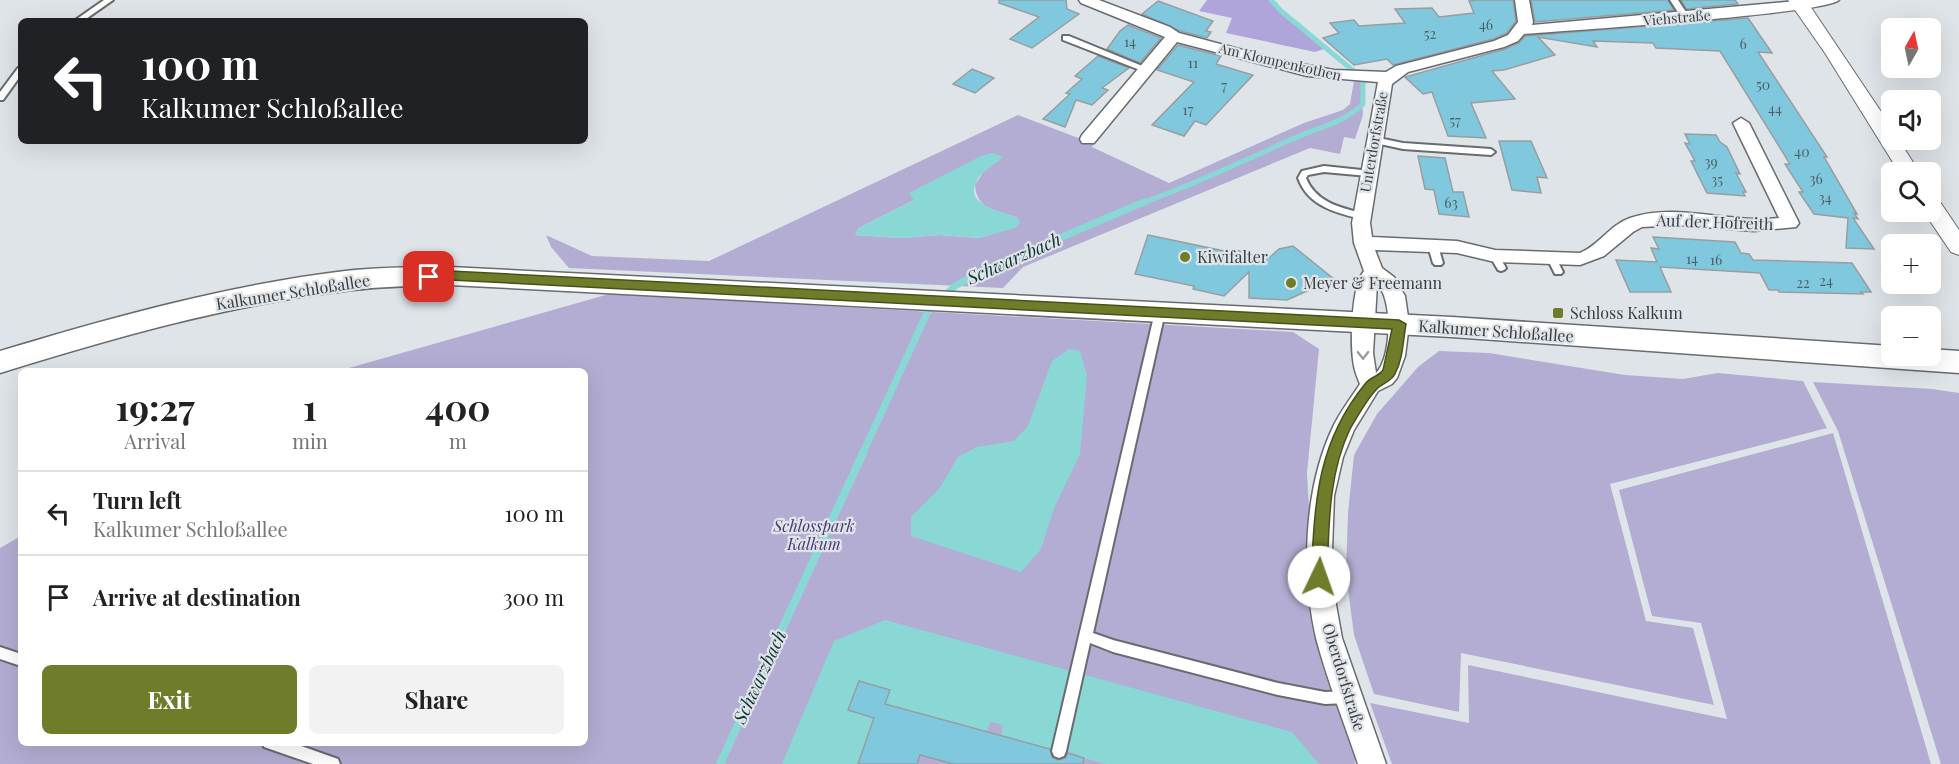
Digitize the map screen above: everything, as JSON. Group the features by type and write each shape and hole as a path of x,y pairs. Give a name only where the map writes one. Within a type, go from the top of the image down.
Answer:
{"main road":[{"name":"Kalkumer Schloßallee","path":"0,362 75,339 209,305 346,281 450,276 1399,324 1959,362"}],"street":[{"name":"Am Klompenkothen","path":"1086,0 1165,30 1173,36 1243,54 1359,78 1389,77"},
{"path":"1521,30 1526,22 1522,0"},
{"name":"Viehstraße","path":"1521,30 1686,18 1832,0"},
{"path":"1799,3 1834,53 1903,162"},
{"name":"Unterdorfstraße","path":"1399,324 1395,296 1387,282 1374,272 1363,243 1362,216 1384,84 1389,77 1402,69 1499,44 1513,38 1521,30"},
{"path":"1088,140 1148,70 1173,36"},
{"name":"Auf der Hofreith","path":"1363,243 1436,254 1457,248 1498,262 1555,265 1592,257 1638,221 1710,221 1770,227 1790,223 1741,123"},
{"path":"1941,220 1959,247"},
{"path":"1371,385 1364,368 1364,323 1365,293 1368,279 1374,272"},
{"name":"Oberdorfstraße","path":"1372,764 1329,638 1319,577 1323,496 1332,457 1344,427 1371,385 1385,378 1390,372 1395,356 1399,324"}],"lane":[{"path":"82,18 109,0"},
{"path":"1674,0 1686,18"},
{"path":"1066,38 1148,70"},
{"path":"0,98 18,74"},
{"path":"1374,140 1403,146 1491,152"},
{"path":"1362,216 1345,212 1317,200 1307,190 1302,178 1305,173 1324,169 1368,173"},
{"path":"1059,751 1160,312"},
{"path":"1086,636 1113,646 1278,688 1325,698 1348,697"},
{"path":"0,653 18,659"},
{"path":"281,746 333,764"}],"green space":[{"path":"1354,81 1361,82 1363,115 1355,139 1344,137 1340,154 1310,148 1023,267 1003,288 569,268 551,247 546,235 592,256 709,261 1018,115 1094,144 1092,147 1169,183 1304,123 1343,110 1350,104","holes":["982,174 975,185 976,194 984,205 1018,218 980,238 939,235 901,238 855,235 859,228 914,200"]},
{"name":"Schlosspark Kalkum","path":"609,294 1293,332 1319,349 1307,473 1317,644 1355,755 1355,764 0,764 0,548 18,538 18,746 588,746 588,368 349,368"},
{"path":"1439,351 1489,353 1625,375 1683,379 1718,373 1803,381 1827,428 1610,484 1646,621 1693,628 1714,705 1461,653 1459,712 1374,694 1354,635 1346,573 1348,513 1354,455 1377,414 1418,367"},
{"path":"1813,382 1932,389 1959,393 1959,764 1941,764 1838,431"},
{"path":"1833,433 1931,764 1392,764 1370,703 1469,723 1468,665 1727,719 1701,623 1652,616 1619,490"}],"shaded area":[{"path":"1207,0 1269,0 1324,49 1315,52 1226,33 1232,18 1199,11"}],"water":[{"path":"993,153 1003,157 980,176 974,188 975,196 986,206 1018,218 1020,223 1015,228 980,238 939,235 901,238 855,235 859,228 914,200 909,193 981,156"},
{"path":"1069,349 1080,351 1087,375 1080,454 1054,508 1041,549 1021,572 911,536 911,517 940,488 958,457 977,447 1014,441 1028,426 1052,361"},
{"path":"885,620 1292,732 1319,764 1106,764 1001,736 1003,725 990,722 987,731 885,704 889,690 859,681 848,710 874,718 858,764 782,764 834,641"}],"building":[{"path":"999,0 1066,0 1067,9 1079,14 1032,48 1010,39 1039,17 999,3"},
{"path":"1513,0 1516,21 1507,33 1493,39 1393,65 1387,59 1354,65 1323,38 1339,33 1330,23 1354,20 1359,26 1405,23 1395,9 1432,8 1439,17 1474,13 1469,1"},
{"path":"1531,0 1668,0 1674,10 1535,22"},
{"path":"1681,0 1735,0 1738,4 1686,9"},
{"path":"1158,1 1213,21 1206,31 1211,32 1207,38 1180,31 1142,14"},
{"path":"1748,18 1772,53 1758,52 1827,157 1824,157 1857,214 1854,213 1858,219 1853,218 1874,249 1846,248 1848,218 1814,214 1799,192 1803,192 1785,164 1790,164 1720,51 1656,48 1653,43 1593,41 1597,47 1538,37 1555,55 1504,70 1492,71 1515,99 1471,103 1486,138 1448,136 1432,92 1423,94 1405,77 1505,49 1519,43 1525,36"},
{"path":"1128,25 1161,38 1140,63 1107,49 1120,31"},
{"path":"1178,45 1221,56 1216,64 1253,75 1206,125 1195,121 1184,136 1152,125 1194,82 1157,70"},
{"path":"1098,56 1129,68 1102,88 1108,90 1092,105 1076,100 1065,127 1043,119 1070,94 1066,93 1082,79 1075,76"},
{"path":"972,69 994,78 975,93 953,84"},
{"path":"1685,134 1716,135 1727,147 1740,174 1736,173 1746,192 1743,192 1745,196 1707,193 1691,161 1695,161 1685,143 1690,144"},
{"path":"1499,141 1531,141 1547,178 1537,177 1541,193 1512,190"},
{"path":"1418,156 1445,158 1453,192 1463,192 1469,217 1439,214 1434,190 1425,189"},
{"path":"1148,235 1234,253 1234,250 1270,257 1279,249 1293,246 1334,279 1287,300 1249,298 1249,272 1224,296 1193,289 1194,286 1135,274"},
{"path":"1653,237 1735,242 1741,253 1749,254 1753,260 1852,263 1871,292 1861,292 1863,294 1779,292 1769,290 1760,273 1660,267 1671,292 1630,292 1616,260 1657,262 1651,248 1659,249"},
{"path":"859,681 890,690 885,704 1050,749 1052,757 1058,760 1065,758 1068,753 1084,758 1083,764 953,764 920,755 917,764 858,764 874,718 848,710"}],"waterway":[{"name":"Schwarzbach","path":"1141,203 1332,124 1363,104 1363,82 1356,73 1281,11 1271,0"},
{"name":"Schwarzbach","path":"943,297 955,286 982,271 1141,203"},
{"name":"Schwarzbach","path":"862,455 927,313 935,305"},
{"name":"Schwarzbach","path":"720,764 863,453"}],"place":[{"name":"Kiwifalter","path":"1185,257"},
{"name":"Meyer & Freemann","path":"1291,283"},
{"name":"Schloss Kalkum","path":"1558,313"}],"route":[{"path":"429,277 450,276 1399,324 1395,356 1390,372 1385,378 1371,385 1344,427 1332,457 1323,496 1319,577"}]}
